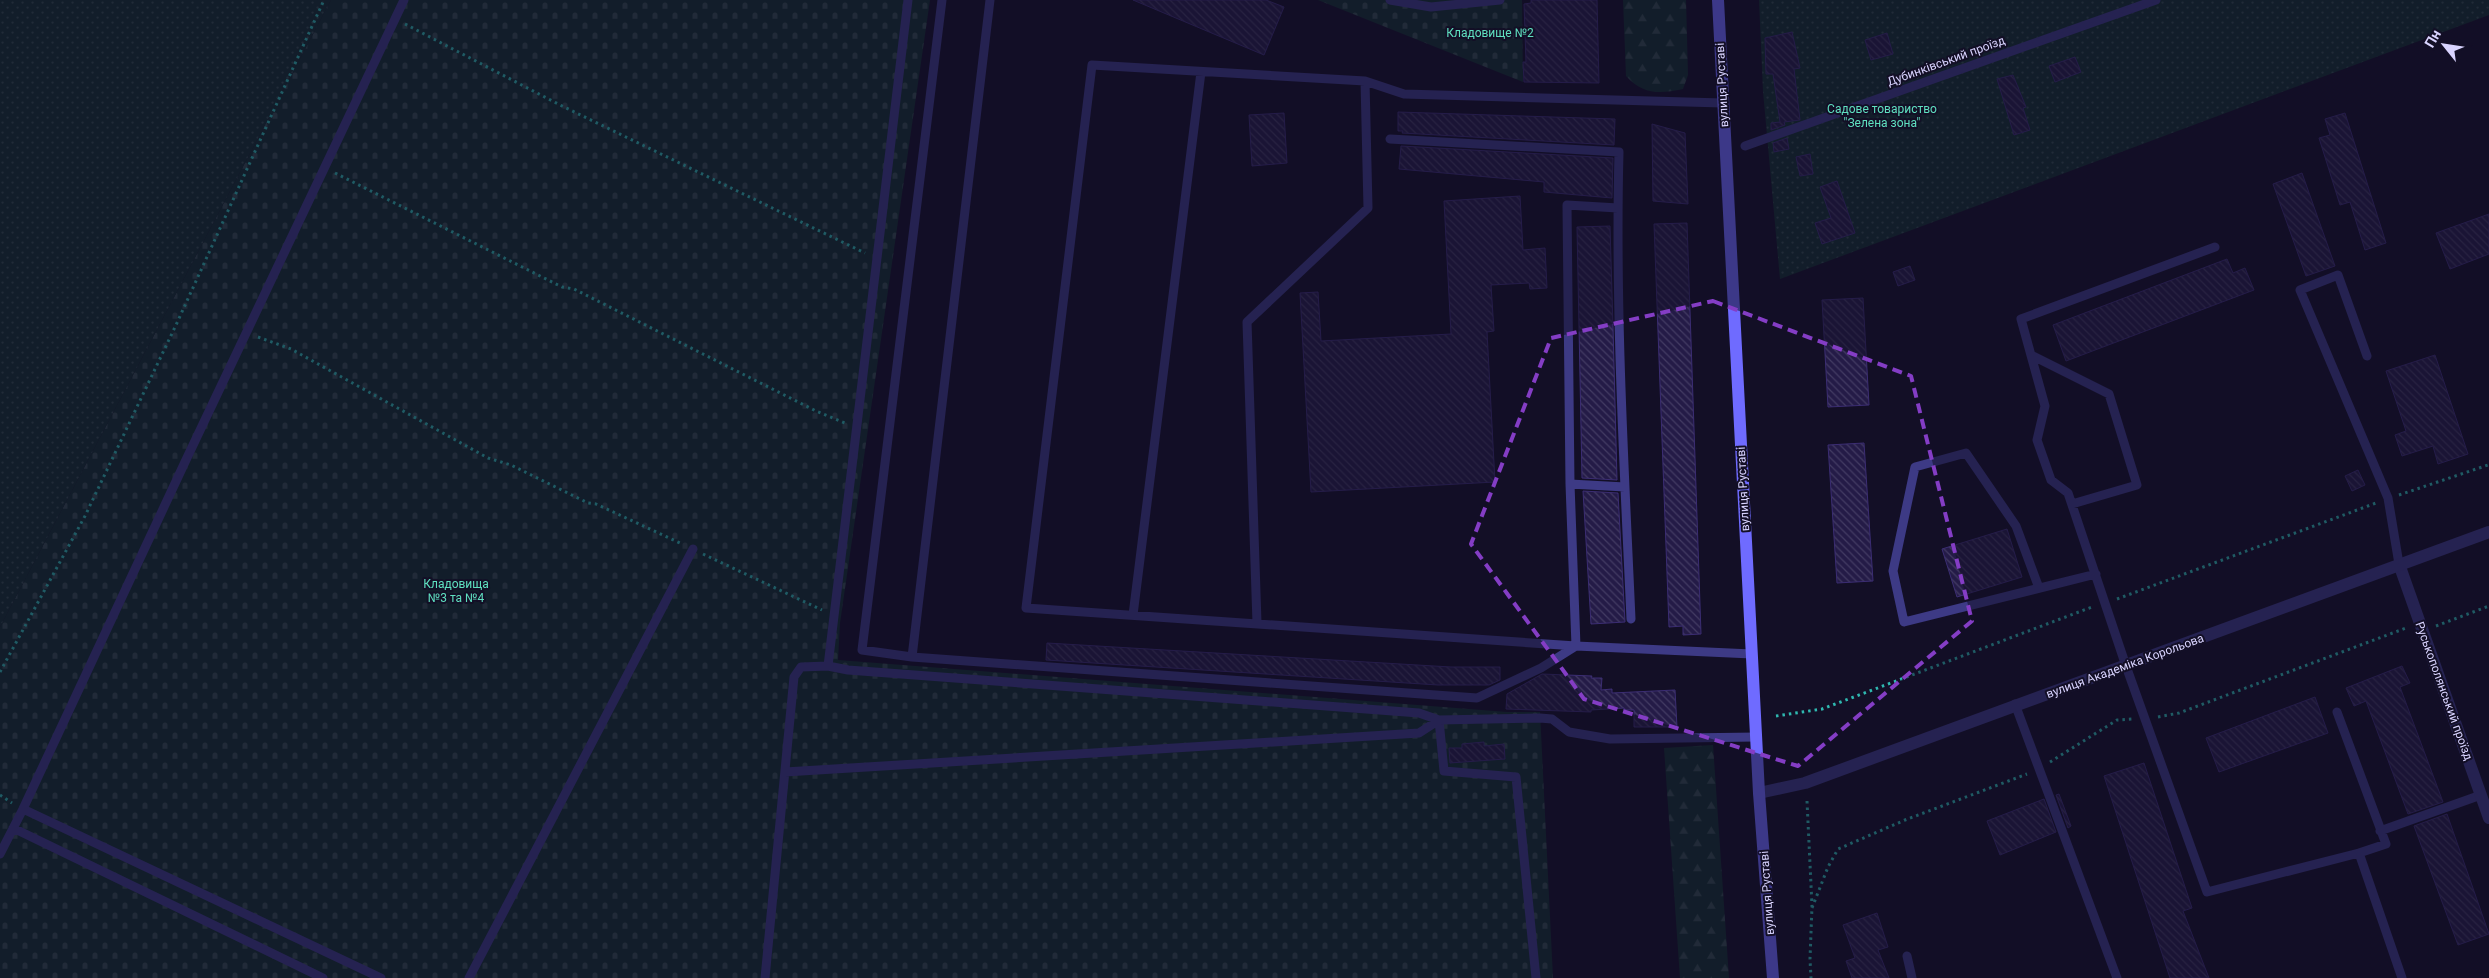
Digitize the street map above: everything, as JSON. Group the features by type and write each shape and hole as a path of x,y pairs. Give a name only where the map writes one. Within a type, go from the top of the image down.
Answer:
{"main road":[{"name":"вулиця Руставі","path":"1718,0 1759,793 1773,978"}],"street":[{"name":"вулиця Академіка Корольова","path":"1759,793 1806,783 2015,704 2126,666 2489,532"},
{"name":"Руськополянський проїзд","path":"2399,564 2488,815"}],"lane":[{"path":"0,854 23,809 404,0"},
{"path":"828,666 832,615 908,0"},
{"path":"942,0 862,650 912,657 1477,698 1541,668 1576,646"},
{"path":"912,657 990,0"},
{"path":"1390,0 1431,7 1492,3 1500,0"},
{"name":"Дубинківський проїзд","path":"1745,146 2156,0"},
{"path":"1723,103 1404,94 1365,82 1092,66 1026,608 1576,646 1752,654"},
{"path":"1133,616 1201,72"},
{"path":"1257,623 1246,322 1368,208 1365,82"},
{"path":"1390,139 1619,152 1618,208 1625,487 1631,619"},
{"path":"1576,646 1570,484 1567,205 1618,208"},
{"path":"2215,247 2021,319 2046,406 2037,440 2051,480 2068,493 2126,666 2208,892 2359,853 2386,844 2337,712"},
{"path":"2367,356 2338,275 2300,290 2388,498 2399,564"},
{"path":"2031,355 2109,394 2137,485 2072,504"},
{"path":"2039,588 2016,526 1966,454 1915,467 1893,572 1904,622 2096,574"},
{"path":"1570,484 1625,487"},
{"path":"469,978 693,549"},
{"path":"765,978 796,672 801,667 808,665 848,670 1419,713 1439,720 1552,719 1569,732 1610,739 1756,737"},
{"path":"2015,704 2117,978"},
{"path":"785,772 1419,733 1439,720"},
{"path":"1439,720 1444,772 1516,777 1536,978"},
{"path":"2380,831 2481,795"},
{"path":"23,809 381,978"},
{"path":"14,828 323,978"},
{"path":"2359,853 2402,978"},
{"path":"1907,956 1912,978"}],"path":[{"path":"0,672 85,516 176,325 324,0"},
{"path":"395,19 560,105 876,259"},
{"path":"324,168 562,287 574,289 816,411 856,425"},
{"path":"245,336 262,337 282,348 291,349 488,458 511,465 588,503 596,504 832,615"},
{"path":"1776,716 1822,709 2388,498 2488,466"},
{"path":"1812,908 1828,867 1838,849 1905,820 2039,768 2117,720 2145,719 2179,713 2408,627 2422,631 2489,606"},
{"path":"1807,801 1812,908 1811,978"}],"highlighted area":[{"path":"1713,301 1911,376 1972,621 1798,766 1584,699 1471,544 1551,338"}],"green space":[{"path":"0,0 331,0 0,627"},
{"name":"Кладовища №3 та №4","path":"331,0 930,0 840,623 838,660 1507,712 1540,712 1553,978 0,978 0,627"},
{"name":"Кладовище №2","path":"1318,0 1522,0 1523,82"},
{"path":"1623,0 1686,0 1688,75 1683,89 1667,92 1646,90 1639,87 1626,76"},
{"name":"Садове товариство \"Зелена зона\"","path":"1759,0 2489,0 2489,15 1780,279 1763,91"},
{"path":"1713,745 1729,978 1680,978 1664,748"}],"building":[{"path":"1133,0 1266,0 1284,7 1264,55"},
{"path":"1531,0 1597,0 1599,83 1524,82 1523,62 1526,62 1524,4 1531,3"},
{"path":"1792,32 1800,68 1794,69 1800,120 1784,122 1785,125 1771,130 1771,123 1780,122 1773,74 1766,74 1765,38"},
{"path":"1887,33 1893,54 1871,60 1865,40"},
{"path":"2075,57 2081,72 2055,82 2049,66"},
{"path":"2013,75 2026,107 2023,108 2030,130 2014,135 1997,79"},
{"path":"1398,112 1615,119 1614,145 1402,133 1403,131 1398,131"},
{"path":"1284,113 1287,163 1252,166 1249,115"},
{"path":"2345,113 2386,243 2365,250 2350,202 2340,205 2319,138 2330,135 2325,119"},
{"path":"1652,124 1685,133 1688,204 1653,201"},
{"path":"1787,138 1789,149 1774,152 1773,143"},
{"path":"1401,146 1613,158 1612,198 1544,192 1544,182 1399,169"},
{"path":"1810,154 1813,174 1800,176 1796,157"},
{"path":"2302,173 2335,266 2306,276 2273,184"},
{"path":"1837,181 1855,233 1822,244 1815,223 1831,218 1820,187"},
{"path":"1520,196 1523,250 1545,248 1547,288 1530,289 1529,283 1491,285 1494,331 1487,332 1495,482 1311,492 1300,293 1318,292 1321,341 1451,334 1444,201"},
{"path":"2489,214 2489,254 2450,269 2436,233"},
{"path":"1687,223 1701,634 1683,635 1683,626 1669,627 1654,224"},
{"path":"1610,226 1617,480 1582,478 1577,227"},
{"path":"2227,259 2233,273 2245,268 2254,290 2066,361 2053,325"},
{"path":"1910,266 1915,280 1898,286 1893,272"},
{"path":"1863,298 1869,405 1828,407 1822,300"},
{"path":"2435,355 2468,454 2438,464 2433,446 2402,456 2395,435 2406,431 2386,371"},
{"path":"1864,443 1873,581 1837,583 1828,445"},
{"path":"2358,470 2365,485 2352,491 2345,476"},
{"path":"1583,491 1618,493 1625,622 1591,624"},
{"path":"2007,529 2022,577 1957,597 1942,549"},
{"path":"1047,643 1451,667 1500,667 1500,680 1489,685 1438,685 1046,660"},
{"path":"2402,666 2410,683 2400,687 2443,802 2408,814 2366,701 2354,706 2346,688"},
{"path":"1542,674 1602,678 1601,690 1612,689 1612,693 1675,690 1677,727 1634,727 1634,710 1624,710 1624,708 1591,710 1591,712 1506,709 1507,694"},
{"path":"2315,697 2328,733 2219,772 2206,738"},
{"path":"1484,742 1484,746 1504,744 1505,759 1450,763 1449,748 1462,748 1462,744"},
{"path":"2144,763 2192,908 2183,911 2209,978 2170,978 2104,776"},
{"path":"2059,794 2071,826 2068,828 2056,795"},
{"path":"2044,799 2056,832 2000,855 1987,821"},
{"path":"2447,814 2489,934 2458,945 2414,826"},
{"path":"1877,913 1888,947 1878,950 1889,978 1852,978 1846,961 1855,958 1843,925"}]}
